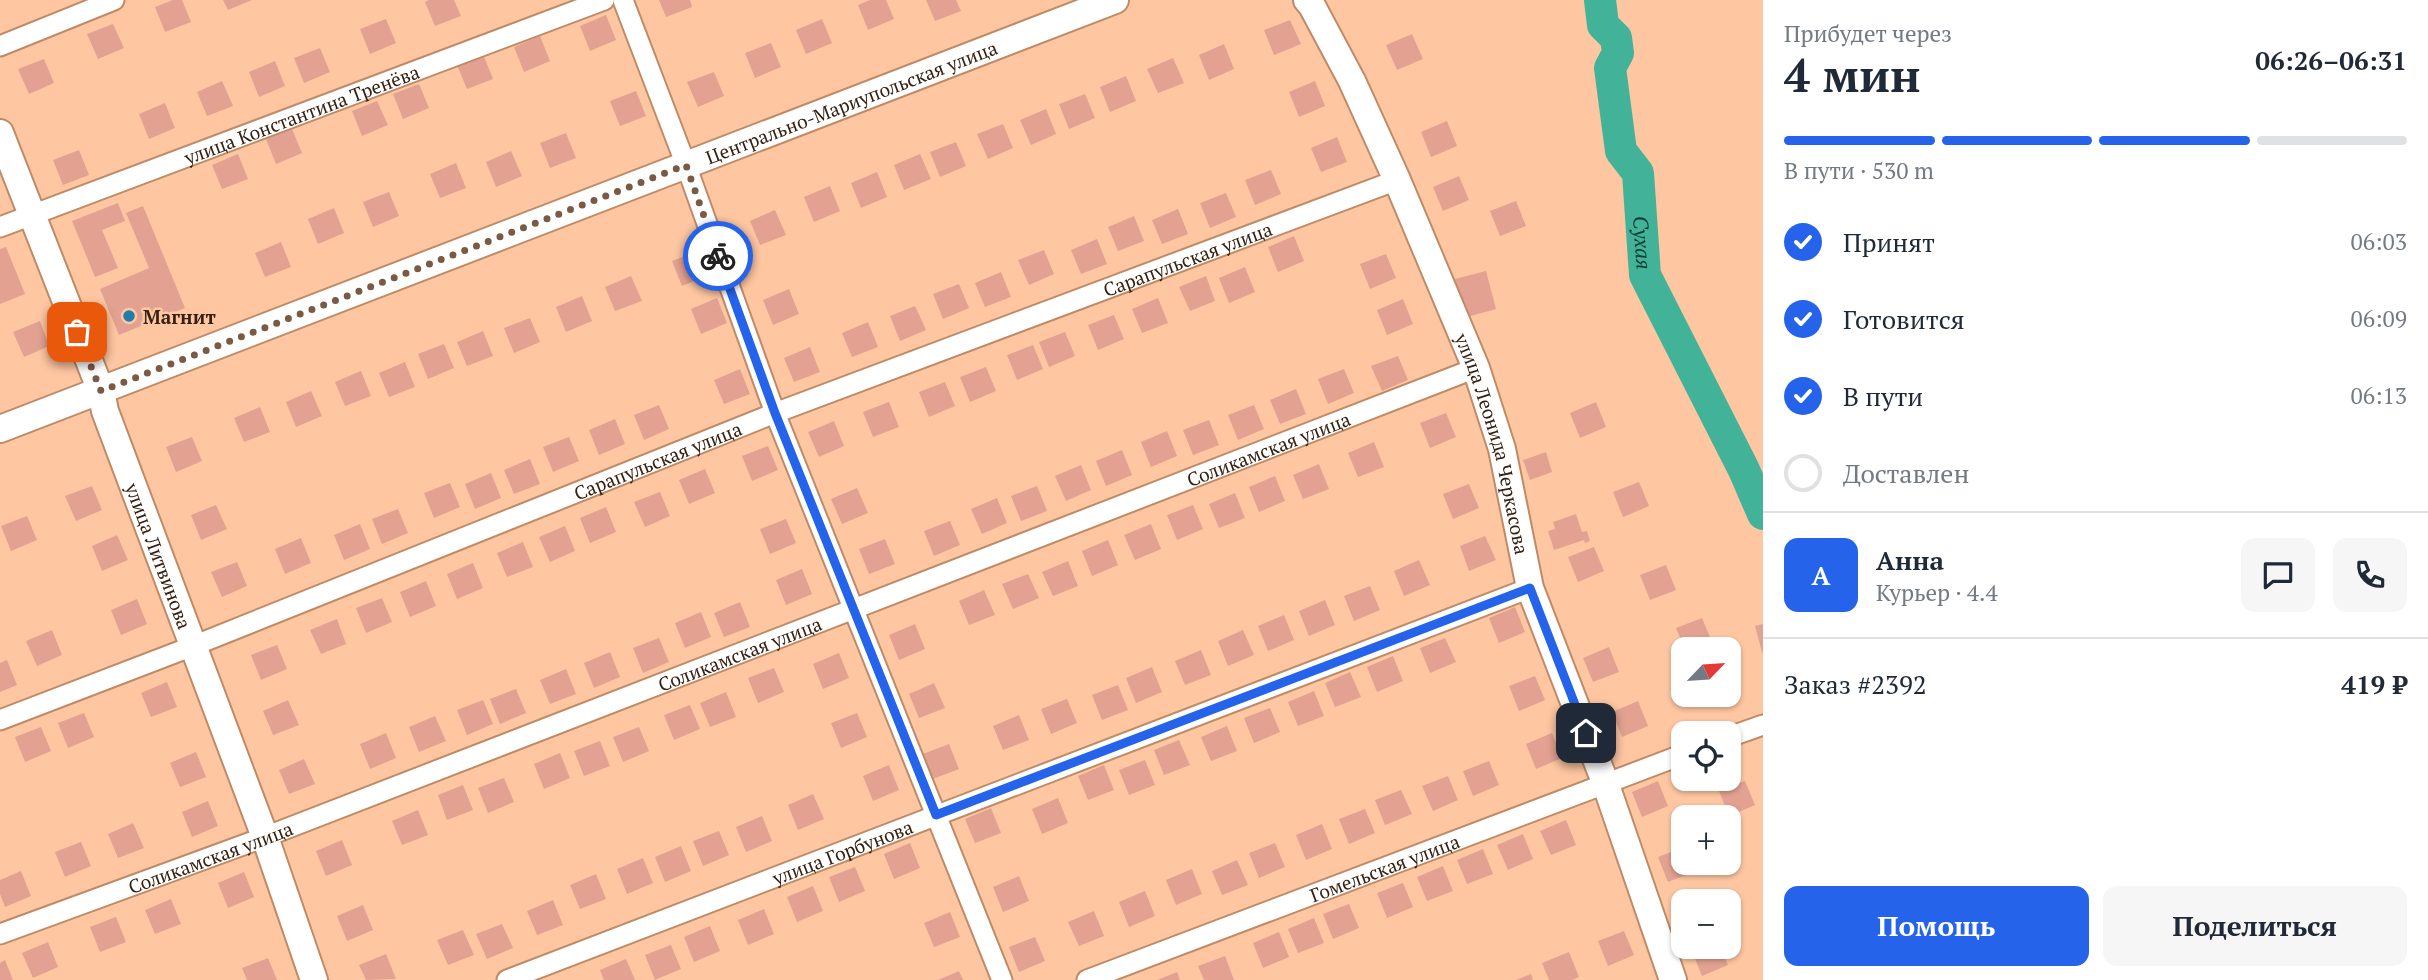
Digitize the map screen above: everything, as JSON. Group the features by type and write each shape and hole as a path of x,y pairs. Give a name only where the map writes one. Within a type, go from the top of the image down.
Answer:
{"street":[{"path":"0,46 114,0"},
{"name":"улица Константина Тренёва","path":"0,227 604,0"},
{"path":"623,0 686,165 775,413 1002,980"},
{"name":"Центрально-Мариупольская улица","path":"0,429 1115,0"},
{"name":"улица Леонида Черкасова","path":"1307,0 1352,80 1398,180 1476,369 1502,449 1530,588 1605,782 1667,978"},
{"name":"улица Литвинова","path":"0,134 101,391 105,411 265,837 314,980"},
{"name":"Сарапульская улица","path":"0,720 193,646 775,413 1398,180"},
{"name":"Соликамская улица","path":"0,934 265,837 1476,369"},
{"name":"улица Горбунова","path":"507,980 1530,588"},
{"path":"1741,733 1763,725"},
{"name":"Гомельская улица","path":"1087,980 1671,759"}],"building":[{"path":"173,0 182,0 191,22 165,32 155,7"},
{"path":"223,0 252,0 228,10"},
{"path":"454,0 461,16 435,26 425,2"},
{"path":"659,0 690,0 692,7 666,17"},
{"path":"870,0 886,0 894,19 868,30 858,5"},
{"path":"926,0 956,0 961,11 935,21"},
{"path":"606,15 616,40 590,51 580,26"},
{"path":"386,19 396,43 370,54 360,29"},
{"path":"822,19 832,43 806,54 796,30"},
{"path":"1290,20 1301,44 1274,55 1264,30"},
{"path":"113,24 124,48 98,59 87,34"},
{"path":"1412,34 1423,59 1397,70 1386,45"},
{"path":"540,36 550,61 524,72 514,47"},
{"path":"771,43 781,67 755,78 745,53"},
{"path":"1224,44 1234,69 1209,80 1199,55"},
{"path":"320,48 330,72 304,83 294,58"},
{"path":"483,54 493,79 467,89 457,65"},
{"path":"1173,58 1184,83 1158,93 1147,69"},
{"path":"44,59 54,83 29,94 18,69"},
{"path":"275,61 285,86 259,97 249,72"},
{"path":"714,72 724,96 698,107 687,82"},
{"path":"1126,76 1136,101 1110,112 1100,87"},
{"path":"222,81 233,106 207,116 197,92"},
{"path":"1315,81 1325,106 1299,117 1289,92"},
{"path":"419,84 429,108 403,119 393,94"},
{"path":"636,91 646,116 620,126 610,101"},
{"path":"1085,94 1095,118 1069,129 1059,104"},
{"path":"377,101 388,125 362,136 352,111"},
{"path":"165,103 175,128 149,139 139,114"},
{"path":"1046,109 1056,134 1031,145 1020,120"},
{"path":"1447,121 1457,146 1431,157 1421,132"},
{"path":"1003,124 1013,148 988,159 977,134"},
{"path":"292,129 302,153 276,164 266,139"},
{"path":"566,133 576,158 550,168 540,143"},
{"path":"1337,137 1347,162 1321,172 1311,148"},
{"path":"956,142 966,166 940,177 930,152"},
{"path":"79,150 89,175 63,185 53,160"},
{"path":"511,151 522,176 496,187 486,162"},
{"path":"238,154 248,179 222,189 212,165"},
{"path":"920,154 931,179 904,190 894,165"},
{"path":"456,163 466,188 440,198 430,174"},
{"path":"1271,170 1281,194 1255,205 1245,180"},
{"path":"877,172 887,197 861,208 851,183"},
{"path":"1459,176 1469,200 1443,211 1433,187"},
{"path":"830,186 840,211 814,222 804,197"},
{"path":"389,192 399,216 373,227 363,202"},
{"path":"1226,193 1236,217 1210,228 1200,203"},
{"path":"1516,201 1526,226 1500,236 1490,211"},
{"path":"118,203 125,221 102,230 118,268 95,277 72,221"},
{"path":"143,206 185,308 119,335 100,289 149,268 126,213"},
{"path":"334,208 344,233 318,244 308,219"},
{"path":"1178,209 1188,234 1162,244 1152,220"},
{"path":"775,210 786,235 760,245 750,221"},
{"path":"1134,216 1144,241 1118,251 1108,227"},
{"path":"1294,236 1304,261 1278,272 1268,247"},
{"path":"1097,239 1107,264 1081,274 1071,250"},
{"path":"281,242 291,267 265,277 255,253"},
{"path":"6,247 25,294 0,304 0,249"},
{"path":"1044,250 1054,274 1029,285 1018,260"},
{"path":"698,251 708,275 682,286 672,261"},
{"path":"1386,254 1396,278 1370,289 1360,264"},
{"path":"1245,267 1255,292 1229,303 1219,278"},
{"path":"1486,271 1496,309 1467,317 1455,279"},
{"path":"1001,272 1011,297 985,307 975,283"},
{"path":"631,276 642,301 615,311 605,287"},
{"path":"1206,276 1215,301 1190,311 1179,287"},
{"path":"959,284 969,308 943,319 933,294"},
{"path":"789,289 799,314 773,325 763,300"},
{"path":"582,296 592,321 566,332 556,307"},
{"path":"717,298 727,323 701,334 691,309"},
{"path":"1158,298 1168,323 1142,333 1132,309"},
{"path":"1403,299 1413,324 1387,335 1377,310"},
{"path":"915,306 926,330 900,341 890,316"},
{"path":"1114,315 1124,339 1098,350 1088,325"},
{"path":"530,318 540,342 514,353 504,328"},
{"path":"40,321 49,346 24,357 13,332"},
{"path":"868,322 878,347 852,357 842,333"},
{"path":"483,331 493,356 467,366 457,342"},
{"path":"1065,332 1075,356 1049,367 1039,342"},
{"path":"444,344 454,368 428,379 418,354"},
{"path":"1033,345 1043,369 1017,380 1007,355"},
{"path":"810,347 820,372 794,382 784,358"},
{"path":"1398,356 1408,380 1382,391 1371,366"},
{"path":"405,362 415,387 389,397 379,373"},
{"path":"986,367 996,391 970,402 960,377"},
{"path":"740,369 750,394 724,404 714,380"},
{"path":"1344,369 1354,393 1328,404 1318,379"},
{"path":"361,371 371,396 345,406 335,382"},
{"path":"945,382 955,406 929,417 919,392"},
{"path":"1296,389 1306,414 1280,424 1270,400"},
{"path":"311,391 322,416 296,427 286,402"},
{"path":"889,402 899,427 873,437 863,412"},
{"path":"1596,402 1606,427 1580,438 1570,413"},
{"path":"659,405 669,429 644,440 634,415"},
{"path":"1254,405 1264,429 1238,440 1228,415"},
{"path":"260,407 270,432 244,442 234,418"},
{"path":"1446,413 1456,437 1430,448 1420,423"},
{"path":"615,419 625,444 599,455 589,430"},
{"path":"1209,420 1219,445 1193,455 1183,430"},
{"path":"834,421 844,446 819,457 808,432"},
{"path":"1167,431 1177,456 1151,467 1141,442"},
{"path":"192,437 202,461 176,472 166,447"},
{"path":"569,437 579,461 553,472 543,447"},
{"path":"1374,442 1384,467 1358,477 1348,453"},
{"path":"768,446 778,470 752,481 742,456"},
{"path":"1122,450 1132,475 1106,486 1096,461"},
{"path":"1546,452 1552,472 1530,480 1523,460"},
{"path":"530,459 540,484 514,494 504,470"},
{"path":"1319,464 1329,489 1303,499 1293,475"},
{"path":"1081,465 1091,490 1066,501 1055,476"},
{"path":"705,469 715,493 689,504 679,480"},
{"path":"491,473 501,498 475,509 465,484"},
{"path":"1275,476 1285,501 1259,512 1249,487"},
{"path":"1639,482 1649,506 1623,517 1613,492"},
{"path":"450,483 460,507 434,518 424,493"},
{"path":"1469,484 1479,508 1453,519 1443,494"},
{"path":"92,486 102,510 76,521 65,496"},
{"path":"1037,486 1047,511 1021,521 1011,496"},
{"path":"857,488 868,513 842,524 831,499"},
{"path":"660,492 670,516 645,527 634,502"},
{"path":"1235,493 1245,518 1219,528 1209,504"},
{"path":"997,498 1007,523 982,534 971,509"},
{"path":"216,505 227,529 201,540 191,515"},
{"path":"1193,505 1203,529 1177,540 1167,515"},
{"path":"606,507 616,532 590,543 580,518"},
{"path":"398,509 408,533 382,544 372,519"},
{"path":"1576,514 1582,532 1587,531 1590,541 1585,543 1584,540 1554,550 1548,531 1555,529 1553,522"},
{"path":"27,516 37,540 11,551 1,526"},
{"path":"786,519 796,543 770,554 760,529"},
{"path":"950,521 960,545 934,556 924,531"},
{"path":"360,524 370,549 344,560 334,535"},
{"path":"1151,524 1161,549 1135,560 1124,535"},
{"path":"565,526 575,551 550,562 539,537"},
{"path":"117,535 128,560 102,571 92,546"},
{"path":"1485,536 1496,560 1469,571 1460,546"},
{"path":"301,538 311,563 285,574 275,549"},
{"path":"885,539 895,564 869,574 859,549"},
{"path":"1108,540 1118,565 1092,576 1082,551"},
{"path":"523,542 533,567 507,577 497,553"},
{"path":"1594,547 1604,571 1578,582 1568,557"},
{"path":"1419,560 1430,585 1404,596 1394,571"},
{"path":"1068,561 1078,586 1053,596 1042,572"},
{"path":"237,562 247,586 222,597 211,572"},
{"path":"473,563 483,588 457,599 447,574"},
{"path":"1666,565 1676,590 1650,600 1640,575"},
{"path":"802,569 812,594 786,605 776,580"},
{"path":"1028,574 1039,598 1013,609 1002,584"},
{"path":"426,581 436,606 410,617 400,592"},
{"path":"1370,586 1380,610 1354,621 1344,596"},
{"path":"984,590 995,615 969,625 959,601"},
{"path":"382,598 392,622 366,633 356,608"},
{"path":"137,599 147,624 121,635 111,610"},
{"path":"1325,600 1335,625 1309,636 1299,611"},
{"path":"740,602 750,627 724,637 714,613"},
{"path":"1515,607 1525,632 1499,643 1489,618"},
{"path":"701,612 711,637 685,648 675,623"},
{"path":"1284,615 1294,640 1268,651 1258,626"},
{"path":"1702,618 1710,637 1680,637 1676,628"},
{"path":"337,619 346,644 321,654 310,630"},
{"path":"915,624 925,649 899,660 889,635"},
{"path":"1763,624 1763,652 1762,652 1755,626"},
{"path":"52,630 62,655 37,666 26,641"},
{"path":"1243,630 1254,655 1228,666 1218,641"},
{"path":"659,638 669,662 643,673 633,648"},
{"path":"1445,638 1456,662 1430,673 1420,648"},
{"path":"277,645 287,669 261,680 251,655"},
{"path":"1609,647 1619,672 1593,682 1583,658"},
{"path":"1201,650 1211,675 1185,685 1175,661"},
{"path":"610,652 620,677 594,688 584,663"},
{"path":"839,653 849,678 823,689 813,664"},
{"path":"1393,656 1403,681 1377,692 1367,667"},
{"path":"7,660 17,685 0,692 0,663"},
{"path":"1152,667 1162,692 1136,703 1126,678"},
{"path":"774,668 784,692 758,703 748,678"},
{"path":"566,669 576,694 550,704 540,680"},
{"path":"1350,672 1361,697 1335,707 1325,683"},
{"path":"1535,676 1545,700 1519,711 1509,686"},
{"path":"167,682 177,707 151,717 141,693"},
{"path":"934,683 945,708 919,718 909,694"},
{"path":"1118,685 1128,710 1102,720 1092,695"},
{"path":"516,689 526,713 500,724 490,699"},
{"path":"1314,691 1324,716 1298,726 1288,702"},
{"path":"726,692 736,717 710,727 700,703"},
{"path":"1067,699 1077,723 1051,734 1041,709"},
{"path":"288,700 299,725 273,735 263,711"},
{"path":"483,700 493,724 467,735 457,710"},
{"path":"1638,701 1648,726 1622,737 1612,712"},
{"path":"690,705 700,729 674,740 664,715"},
{"path":"1270,708 1280,732 1254,743 1244,718"},
{"path":"84,713 94,737 68,748 58,723"},
{"path":"857,713 867,737 841,748 831,723"},
{"path":"1019,715 1029,740 1003,750 993,726"},
{"path":"435,716 446,741 419,752 409,727"},
{"path":"1227,726 1237,751 1211,761 1201,737"},
{"path":"41,727 51,751 25,762 15,737"},
{"path":"639,727 649,751 623,762 613,737"},
{"path":"386,733 396,758 370,769 360,744"},
{"path":"1552,733 1562,758 1536,769 1526,744"},
{"path":"1179,740 1190,765 1164,775 1154,750"},
{"path":"600,741 610,766 584,776 574,751"},
{"path":"949,744 959,769 933,779 923,754"},
{"path":"196,752 206,777 180,787 170,763"},
{"path":"560,753 570,778 544,789 534,764"},
{"path":"304,759 315,784 289,794 279,770"},
{"path":"1145,760 1155,785 1129,795 1119,770"},
{"path":"1489,761 1499,785 1473,796 1463,771"},
{"path":"889,765 899,790 873,801 863,776"},
{"path":"1104,765 1114,790 1088,800 1078,776"},
{"path":"1448,776 1458,800 1433,811 1422,786"},
{"path":"504,778 514,802 488,813 478,788"},
{"path":"1658,781 1668,806 1642,817 1632,792"},
{"path":"1745,781 1755,805 1741,811 1741,805 1725,805 1719,791 1741,791 1741,783"},
{"path":"463,785 473,810 447,820 438,795"},
{"path":"1401,790 1412,814 1385,825 1375,800"},
{"path":"813,794 824,819 798,830 788,805"},
{"path":"1058,798 1068,823 1042,834 1032,809"},
{"path":"208,801 218,826 192,837 182,812"},
{"path":"991,808 1001,833 975,843 965,819"},
{"path":"1365,809 1375,833 1349,844 1339,819"},
{"path":"418,810 428,835 402,845 392,821"},
{"path":"762,816 772,841 746,852 736,827"},
{"path":"1566,820 1576,845 1551,855 1540,831"},
{"path":"133,823 144,848 118,858 108,834"},
{"path":"1322,824 1332,849 1306,860 1296,835"},
{"path":"719,831 729,855 703,866 693,841"},
{"path":"1523,834 1533,859 1508,870 1497,845"},
{"path":"342,840 352,865 326,876 316,851"},
{"path":"81,842 91,866 65,877 55,852"},
{"path":"910,843 920,868 894,879 884,854"},
{"path":"1275,843 1285,867 1259,878 1249,853"},
{"path":"681,846 691,871 665,882 655,857"},
{"path":"1483,849 1493,874 1467,884 1457,860"},
{"path":"1671,852 1671,875 1686,875 1668,882 1658,857"},
{"path":"643,858 653,883 627,894 617,869"},
{"path":"1237,860 1248,885 1222,895 1212,871"},
{"path":"1443,866 1453,891 1427,901 1417,877"},
{"path":"855,867 865,891 839,902 829,877"},
{"path":"1192,869 1202,894 1176,905 1166,880"},
{"path":"21,871 31,896 5,907 0,894 0,880"},
{"path":"244,872 254,897 228,908 218,883"},
{"path":"596,874 606,899 580,909 570,885"},
{"path":"1019,876 1029,901 1003,912 993,887"},
{"path":"1403,883 1413,907 1387,918 1377,893"},
{"path":"813,886 823,911 797,922 787,897"},
{"path":"1145,891 1155,916 1129,927 1119,902"},
{"path":"171,899 181,924 155,934 145,910"},
{"path":"553,900 563,925 537,935 527,911"},
{"path":"1349,904 1359,928 1333,939 1323,914"},
{"path":"363,905 373,930 347,941 337,916"},
{"path":"764,909 774,934 748,945 738,920"},
{"path":"1094,911 1104,936 1079,946 1068,922"},
{"path":"950,912 960,937 934,947 924,923"},
{"path":"116,917 126,942 100,952 90,927"},
{"path":"1314,918 1324,943 1298,953 1288,929"},
{"path":"502,924 513,948 487,959 476,934"},
{"path":"710,926 720,951 694,962 684,937"},
{"path":"463,930 474,955 448,965 437,940"},
{"path":"1624,931 1634,955 1608,966 1598,941"},
{"path":"1279,932 1289,957 1263,968 1253,943"},
{"path":"1035,937 1045,961 1019,972 1009,947"},
{"path":"48,942 58,967 33,978 22,953"},
{"path":"671,945 681,969 655,980 645,955"},
{"path":"1569,952 1579,977 1572,980 1549,980 1542,963"},
{"path":"386,954 396,979 366,980 359,965"},
{"path":"1225,956 1234,980 1204,980 1198,966"},
{"path":"268,958 277,980 247,980 242,968"},
{"path":"626,959 635,980 604,980 600,970"},
{"path":"1695,959 1725,959 1728,965 1702,976"},
{"path":"5,960 13,980 0,980 0,963"},
{"path":"959,971 963,980 938,980"},
{"path":"1177,972 1180,980 1157,980"},
{"path":"1531,974 1533,980 1516,980"}],"waterway":[{"name":"Сухая","path":"1600,0 1603,25 1616,38 1618,53 1610,68 1621,151 1638,173 1645,275 1744,470 1763,514"}],"way so far":[{"path":"77,332 101,391 686,165 718,256"}],"place":[{"name":"Магнит","path":"129,316"}],"route":[{"path":"718,256 775,413 936,815 1530,588 1586,733"}]}
